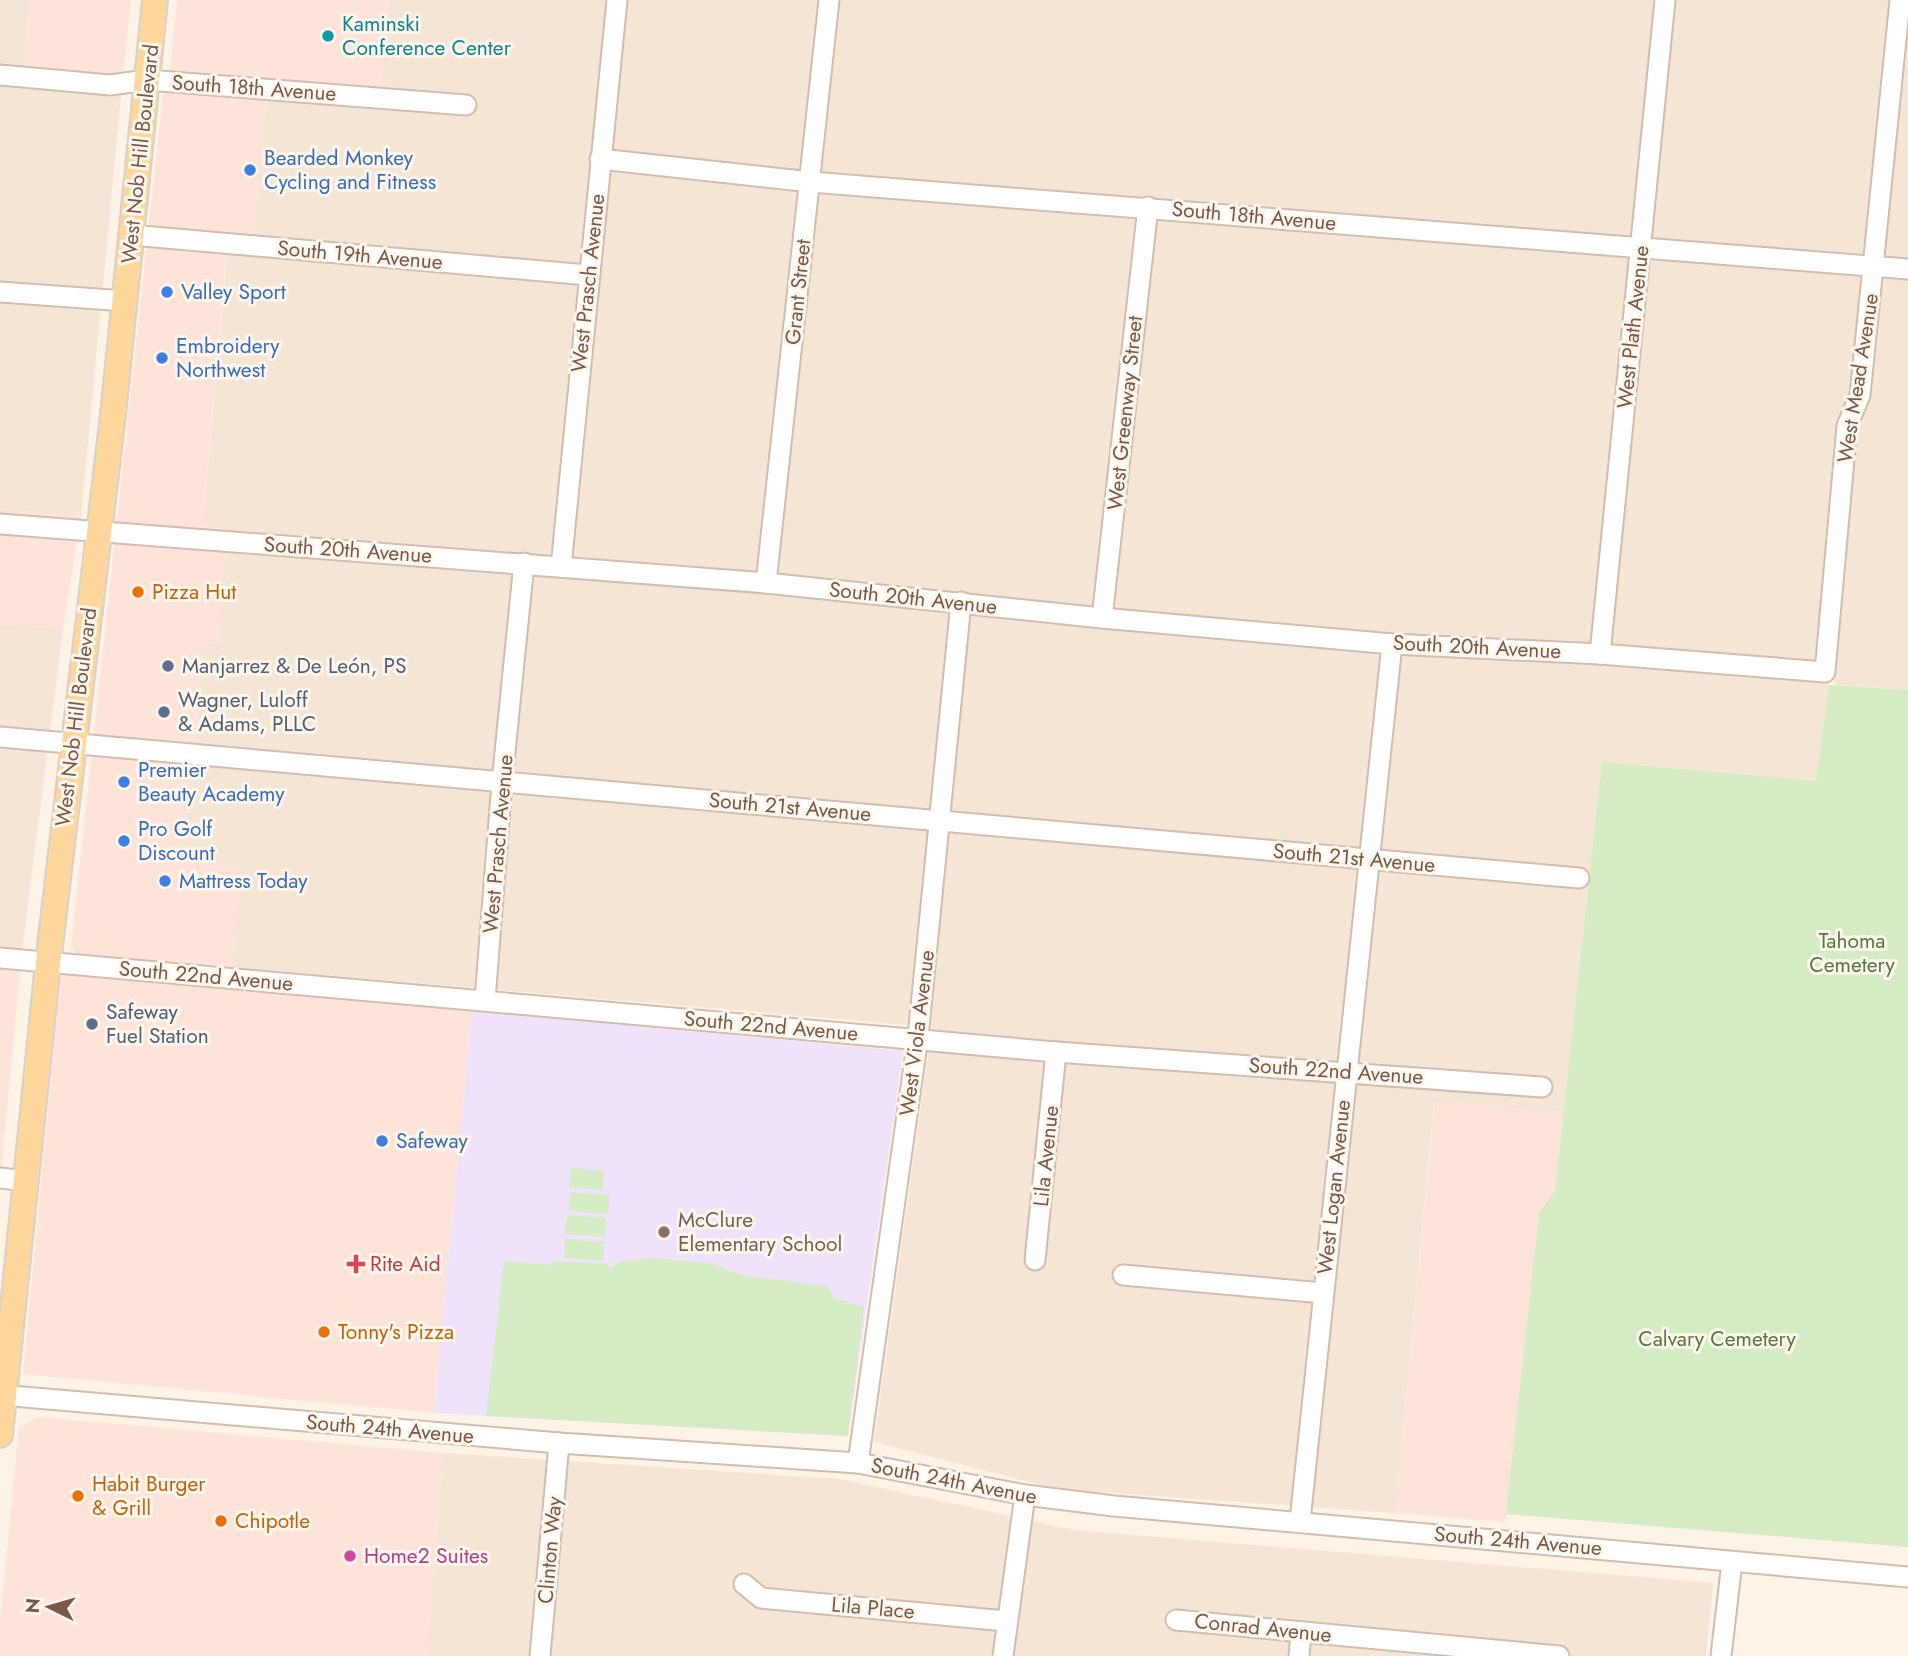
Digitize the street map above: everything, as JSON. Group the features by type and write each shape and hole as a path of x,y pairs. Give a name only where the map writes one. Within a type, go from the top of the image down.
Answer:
{"main road":[{"name":"West Nob Hill Boulevard","path":"0,1435 48,963 125,302 155,0"}],"street":[{"name":"West Prasch Avenue","path":"561,566 617,0"},
{"name":"Grant Street","path":"766,583 829,0"},
{"name":"West Plath Avenue","path":"1600,654 1665,0"},
{"name":"West Mead Avenue","path":"1825,672 1847,426 1860,394 1900,0"},
{"name":"South 18th Avenue","path":"0,75 110,85 147,80 466,105"},
{"name":"South 18th Avenue","path":"600,159 811,182 1641,246 1908,270"},
{"name":"West Greenway Street","path":"1102,618 1148,207"},
{"name":"South 19th Avenue","path":"131,235 589,275"},
{"path":"0,292 125,302"},
{"name":"South 20th Avenue","path":"0,523 766,583 1102,618 1392,643 1600,654 1825,672"},
{"name":"West Prasch Avenue","path":"485,1000 502,782 524,563"},
{"name":"West Viola Avenue","path":"858,1463 918,1037 961,602"},
{"name":"West Logan Avenue","path":"1300,1521 1392,643"},
{"name":"South 21st Avenue","path":"0,737 1579,878"},
{"name":"South 22nd Avenue","path":"0,958 918,1037 1056,1052 1542,1087"},
{"name":"Lila Avenue","path":"1035,1260 1056,1052"},
{"path":"0,1178 26,1181"},
{"path":"1123,1275 1323,1293"},
{"name":"South 24th Avenue","path":"2,1395 559,1443 858,1463 1025,1495 1114,1506 1908,1577"},
{"name":"Clinton Way","path":"540,1656 559,1443"},
{"path":"1003,1656 1025,1495"},
{"path":"1721,1656 1732,1562"},
{"name":"Lila Place","path":"744,1584 761,1598 1006,1620"},
{"name":"Conrad Avenue","path":"1176,1619 1559,1656"},
{"path":"1299,1656 1301,1632"}],"shaded area":[{"path":"0,0 29,0 21,87 121,96 81,516 0,509"},
{"path":"29,0 131,0 121,96 21,87"},
{"path":"177,0 389,0 381,90 170,71"},
{"path":"389,0 1892,0 1829,685 1816,781 1602,762 1564,1112 1434,1102 1395,1513 1057,1489 874,1442 932,1027 232,967 240,868 186,863 204,643 217,644 227,527 203,525 227,253 252,255 267,98 381,90"},
{"path":"1908,0 1908,690 1835,685 1856,432 1866,405"},
{"path":"163,93 267,98 252,255 226,253 203,525 227,527 217,644 204,644 186,863 240,867 232,967 78,956 71,947"},
{"path":"0,509 81,516 63,629 0,624"},
{"path":"0,624 63,629 22,952 0,950"},
{"path":"0,950 22,952 0,1183"},
{"path":"61,972 472,1011 434,1413 23,1374"},
{"name":"McClure Elementary School","path":"472,1011 903,1051 848,1436 434,1413"},
{"path":"1435,1101 1564,1112 1555,1191 1539,1212 1506,1522 1395,1513"},
{"path":"38,1417 444,1453 426,1656 0,1656 0,1622 19,1428"},
{"path":"444,1453 839,1479 1074,1530 1713,1583 1706,1656 426,1656"}],"green space":[{"name":"Calvary Cemetery","path":"1829,685 1908,690 1908,1547 1506,1514 1539,1212 1555,1191 1602,762 1816,781"},
{"path":"571,1168 604,1171 603,1190 569,1187"},
{"path":"570,1192 609,1195 608,1214 569,1211"},
{"path":"567,1215 606,1218 605,1237 565,1234"},
{"path":"565,1239 604,1242 603,1261 564,1258"},
{"path":"649,1258 709,1263 745,1276 827,1286 834,1298 864,1307 848,1436 486,1416 504,1261 551,1265 552,1261 608,1264 610,1269 619,1262"}],"place":[{"name":"Kaminski Conference Center","path":"328,36"},
{"name":"Bearded Monkey Cycling and Fitness","path":"250,170"},
{"name":"Valley Sport","path":"167,292"},
{"name":"Embroidery Northwest","path":"162,358"},
{"name":"Pizza Hut","path":"138,592"},
{"name":"Manjarrez & De León, PS","path":"168,666"},
{"name":"Wagner, Luloff & Adams, PLLC","path":"164,712"},
{"name":"Premier Beauty Academy","path":"124,782"},
{"name":"Pro Golf Discount","path":"124,841"},
{"name":"Mattress Today","path":"165,881"},
{"name":"Safeway Fuel Station","path":"92,1024"},
{"name":"Safeway","path":"382,1141"},
{"name":"McClure Elementary School","path":"664,1232"},
{"name":"Rite Aid","path":"356,1264"},
{"name":"Tonny's Pizza","path":"324,1332"},
{"name":"Habit Burger & Grill","path":"78,1496"},
{"name":"Chipotle","path":"221,1521"},
{"name":"Home2 Suites","path":"350,1556"}],"park label":[{"name":"Tahoma Cemetery","path":"1852,953"}]}
